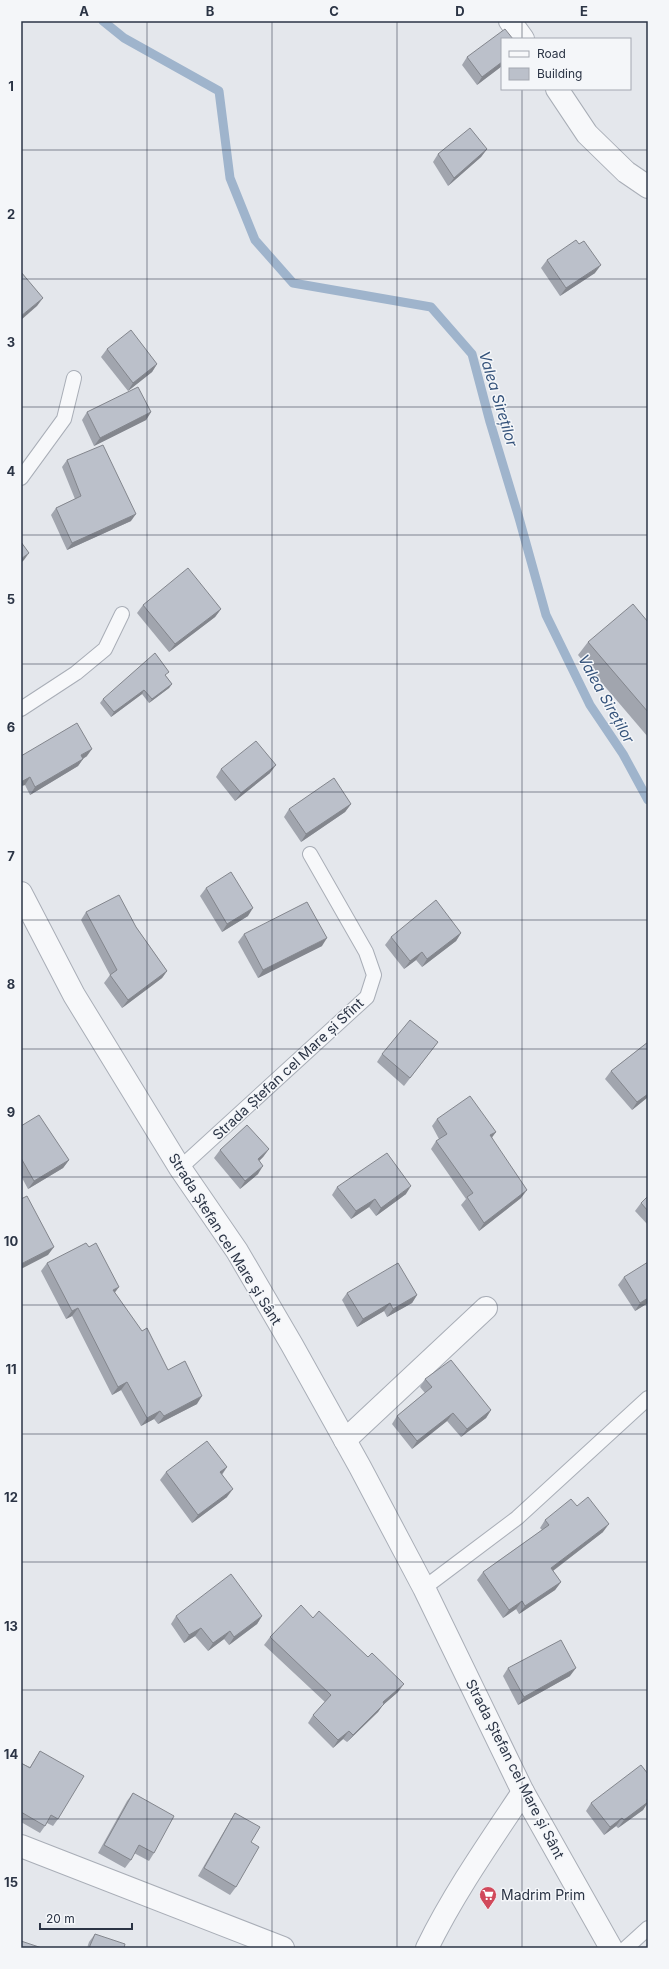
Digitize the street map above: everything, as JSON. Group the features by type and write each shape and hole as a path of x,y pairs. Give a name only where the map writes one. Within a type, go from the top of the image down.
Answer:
{"street":[{"path":"510,21 522,38"},
{"path":"557,90 587,134 626,172 648,187"},
{"name":"Strada Ștefan cel Mare și Sânt","path":"21,893 74,995 180,1168 237,1251 292,1345 345,1440 424,1588 524,1792 611,1948"},
{"path":"345,1440 486,1308"},
{"path":"427,1948 443,1916 469,1874 524,1792"},
{"path":"21,1846 283,1948"}],"lane":[{"path":"21,478 64,419 74,378"},
{"path":"21,709 76,673 105,649 122,614"},
{"name":"Strada Ștefan cel Mare și Sfînt","path":"180,1168 367,997 374,975 366,952 310,854"},
{"path":"424,1588 517,1518 648,1398"},
{"path":"626,1948 648,1928"}],"building":[{"path":"505,29 512,38 501,38 501,63 482,77 467,57"},
{"path":"470,128 487,149 454,178 438,154"},
{"path":"576,240 579,244 584,241 601,265 566,288 547,260"},
{"path":"21,272 43,298 21,316"},
{"path":"131,330 157,364 133,383 107,349"},
{"path":"138,387 151,412 100,438 87,412"},
{"path":"103,445 136,514 72,543 56,508 81,496 67,460"},
{"path":"21,542 29,553 21,559"},
{"path":"188,568 221,609 175,644 143,605"},
{"path":"633,604 648,622 648,712 588,642"},
{"path":"155,653 169,672 165,675 172,684 152,699 144,690 114,712 103,699"},
{"path":"77,723 92,749 81,755 83,759 35,787 30,777 21,782 21,756"},
{"path":"256,741 276,765 241,793 221,769"},
{"path":"334,778 351,804 306,834 289,809"},
{"path":"231,872 253,908 227,924 206,888"},
{"path":"119,895 136,927 167,971 128,1000 110,975 117,970 86,912"},
{"path":"436,900 461,933 427,959 422,952 410,961 391,937"},
{"path":"307,902 327,938 263,970 244,934"},
{"path":"410,1020 438,1042 410,1078 382,1054"},
{"path":"648,1042 648,1094 637,1102 611,1071"},
{"path":"470,1096 496,1132 490,1135 527,1190 484,1223 467,1197 473,1193 436,1141 447,1134 437,1119"},
{"path":"39,1115 69,1160 34,1181 21,1158 21,1126"},
{"path":"247,1125 269,1149 258,1159 263,1166 245,1181 220,1150"},
{"path":"387,1153 411,1186 381,1208 375,1199 356,1211 337,1187"},
{"path":"27,1196 54,1247 21,1264 21,1199"},
{"path":"648,1196 648,1211 641,1203"},
{"path":"86,1243 89,1247 96,1243 119,1287 113,1290 142,1331 147,1328 168,1370 185,1361 202,1396 164,1416 160,1411 147,1418 127,1382 118,1387 78,1308 72,1311 47,1263"},
{"path":"648,1262 648,1298 640,1303 624,1277"},
{"path":"398,1263 417,1295 393,1309 390,1303 363,1319 347,1293"},
{"path":"451,1360 491,1410 467,1429 453,1413 417,1441 397,1416 432,1387 425,1379"},
{"path":"207,1441 227,1467 220,1472 233,1489 198,1515 166,1472"},
{"path":"588,1497 609,1524 551,1568 561,1582 525,1606 522,1601 509,1610 483,1572 549,1525 545,1520 571,1499 577,1506"},
{"path":"231,1574 262,1616 234,1637 230,1631 213,1643 201,1628 189,1635 176,1616"},
{"path":"301,1605 313,1618 319,1611 368,1657 372,1653 404,1684 383,1702 384,1704 353,1735 349,1731 338,1740 313,1715 331,1695 270,1637"},
{"path":"561,1640 576,1668 524,1697 508,1668"},
{"path":"40,1751 84,1776 58,1819 51,1815 45,1826 21,1812 21,1763 30,1768"},
{"path":"641,1765 648,1774 648,1802 624,1820 622,1818 610,1827 591,1803"},
{"path":"133,1793 174,1816 154,1853 139,1845 131,1860 104,1845"},
{"path":"235,1813 260,1827 251,1842 259,1847 236,1887 204,1868"},
{"path":"95,1934 125,1944 124,1948 89,1948"},
{"path":"21,1941 42,1948 21,1948"}],"waterway":[{"name":"Valea Sireților","path":"103,21 124,38 219,91 230,178 255,240 293,283 431,307 472,354 490,422 546,615 590,705 623,754 648,800"}],"place":[{"name":"Madrim Prim","path":"488,1910"}]}
